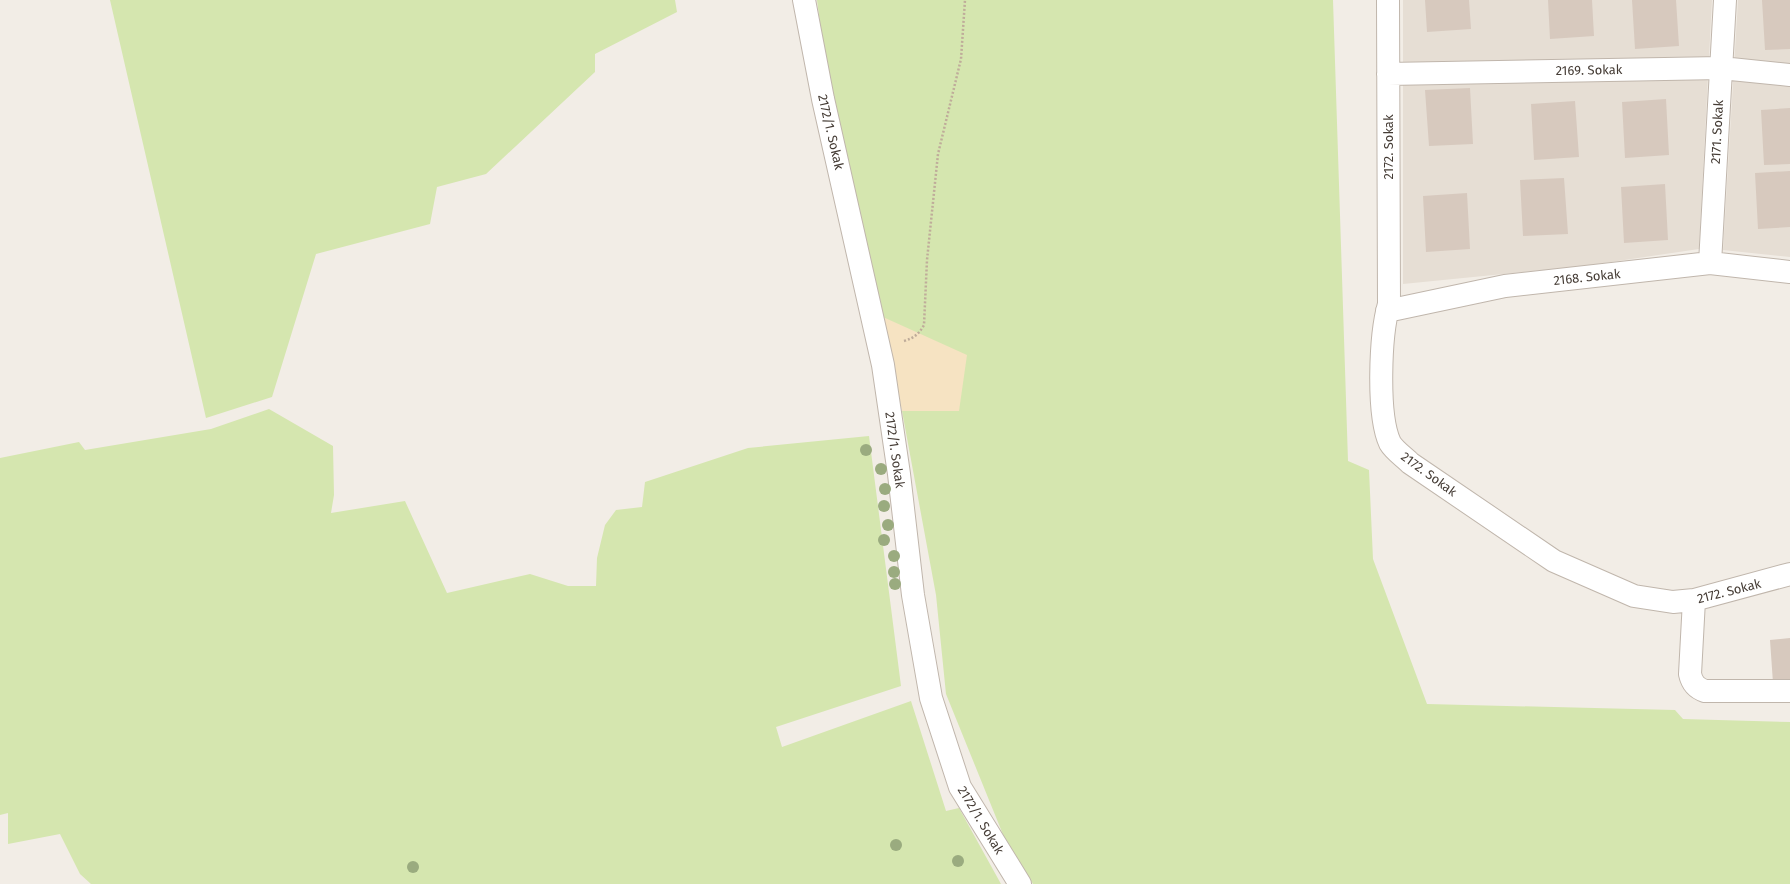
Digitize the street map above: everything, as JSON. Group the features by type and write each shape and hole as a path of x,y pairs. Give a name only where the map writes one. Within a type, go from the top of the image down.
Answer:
{"street":[{"name":"2172/1. Sokak","path":"804,0 823,99 879,347 899,474 913,595 931,698 960,787 1020,884"},
{"name":"2172. Sokak","path":"1388,0 1388,304 1382,353 1384,426 1391,444 1410,463 1554,561 1634,596 1674,602 1694,600 1790,574"},
{"name":"2171. Sokak","path":"1710,264 1725,0"},
{"name":"2169. Sokak","path":"1388,74 1721,68 1790,75"},
{"name":"2168. Sokak","path":"1387,311 1505,286 1710,264 1790,272"},
{"path":"1694,600 1690,674 1694,685 1705,691 1790,691"}],"path":[{"path":"879,347 913,338 921,331 924,325 927,260 938,154 961,60 965,0"}],"shaded area":[{"path":"1403,0 1712,0 1699,249 1584,266 1403,284"},
{"path":"1738,0 1790,0 1790,257 1723,250"}],"green space":[{"path":"110,0 675,0 677,12 595,54 595,72 486,174 437,187 430,224 316,254 272,397 206,418"},
{"path":"817,0 1333,0 1348,461 1369,470 1373,559 1427,704 1675,710 1683,719 1790,722 1790,884 1033,884 1004,837 946,694 936,595 902,411 959,411 883,317 829,94"},
{"path":"269,409 333,446 334,495 331,513 405,501 447,593 530,574 568,586 596,586 597,558 605,525 616,510 642,507 645,482 748,448 869,436 901,686 776,727 782,747 911,701 946,811 959,808 1001,884 91,884 80,874 60,834 8,844 8,813 0,815 0,458 79,442 85,450 211,429"}],"sand":[{"path":"883,317 967,355 959,411 902,411"}],"building":[{"path":"1425,0 1469,0 1471,29 1427,32"},
{"path":"1548,0 1592,0 1594,36 1550,39"},
{"path":"1632,0 1676,0 1679,46 1635,49"},
{"path":"1762,0 1790,0 1790,49 1765,50"},
{"path":"1470,88 1473,144 1429,146 1425,90"},
{"path":"1666,99 1669,155 1625,158 1622,102"},
{"path":"1575,101 1579,157 1534,160 1531,104"},
{"path":"1790,108 1790,164 1764,165 1761,110"},
{"path":"1790,171 1790,227 1758,229 1755,173"},
{"path":"1564,178 1568,234 1523,236 1520,180"},
{"path":"1665,184 1668,240 1624,243 1621,187"},
{"path":"1467,193 1470,249 1426,252 1423,196"},
{"path":"1790,638 1790,682 1773,683 1770,640"}]}
